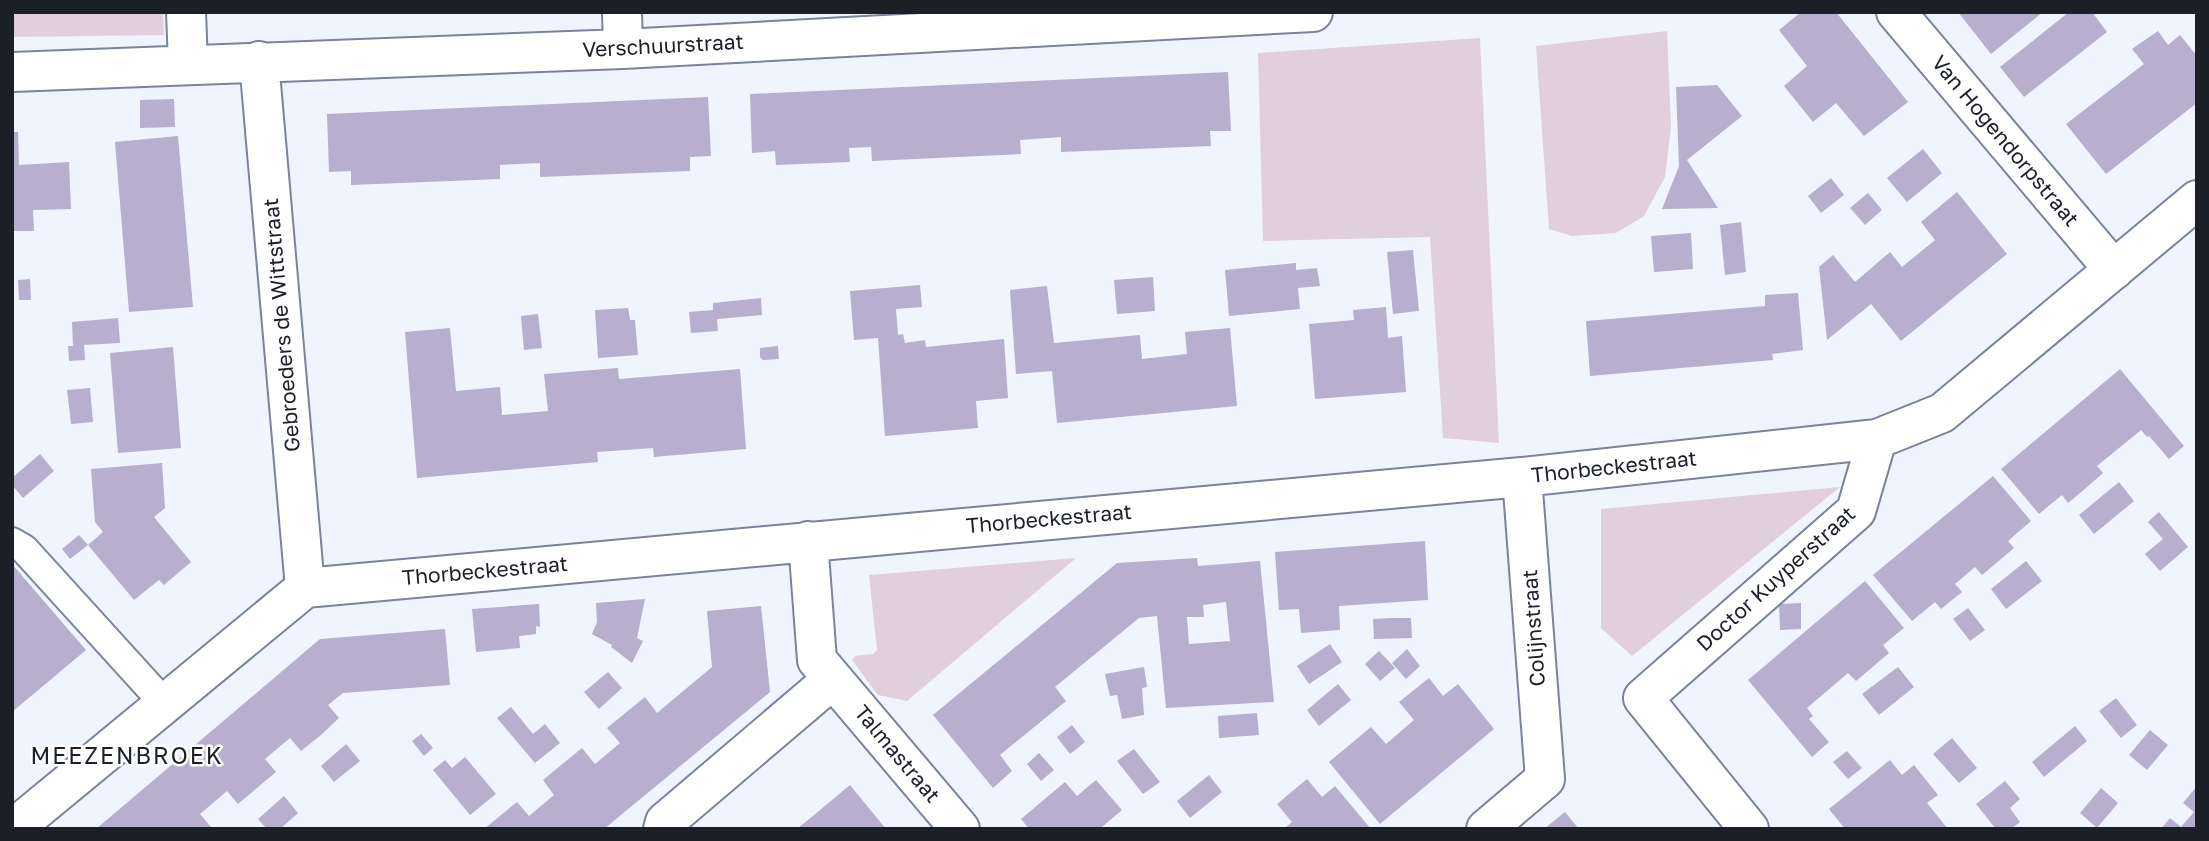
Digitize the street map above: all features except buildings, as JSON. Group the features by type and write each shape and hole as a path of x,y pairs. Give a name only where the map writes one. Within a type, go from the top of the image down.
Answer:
{"street":[{"path":"186,12 188,64"},
{"name":"Verschuurstraat","path":"12,72 259,61 622,31 1313,12"},
{"name":"Van Hogendorpstraat","path":"1896,12 2114,270"},
{"name":"Gebroeders de Wittstraat","path":"259,61 305,588"},
{"path":"2114,270 2197,200"},
{"name":"Thorbeckestraat","path":"305,588 1522,477 1877,439 1942,413 2114,270"},
{"name":"Doctor Kuyperstraat","path":"1749,829 1643,698 1856,512 1877,439"},
{"name":"Colijnstraat","path":"1486,829 1545,779 1522,477"},
{"name":"Talmastraat","path":"808,541 817,660 960,829"},
{"path":"13,829 305,588"},
{"path":"663,829 665,822 833,679"}],"lane":[{"path":"12,542 24,549 164,703"}],"shaded area":[{"path":"12,12 163,12 164,35 12,37"},
{"path":"1667,31 1671,127 1665,177 1644,216 1616,233 1572,236 1549,229 1536,46"},
{"path":"1480,38 1499,443 1443,438 1430,237 1263,241 1258,53"},
{"path":"1840,487 1632,656 1601,628 1601,509"},
{"path":"1076,558 907,701 878,695 852,660 855,656 873,654 877,650 869,575"}],"district":[{"name":"MEEZENBROEK","path":"127,756"}]}
